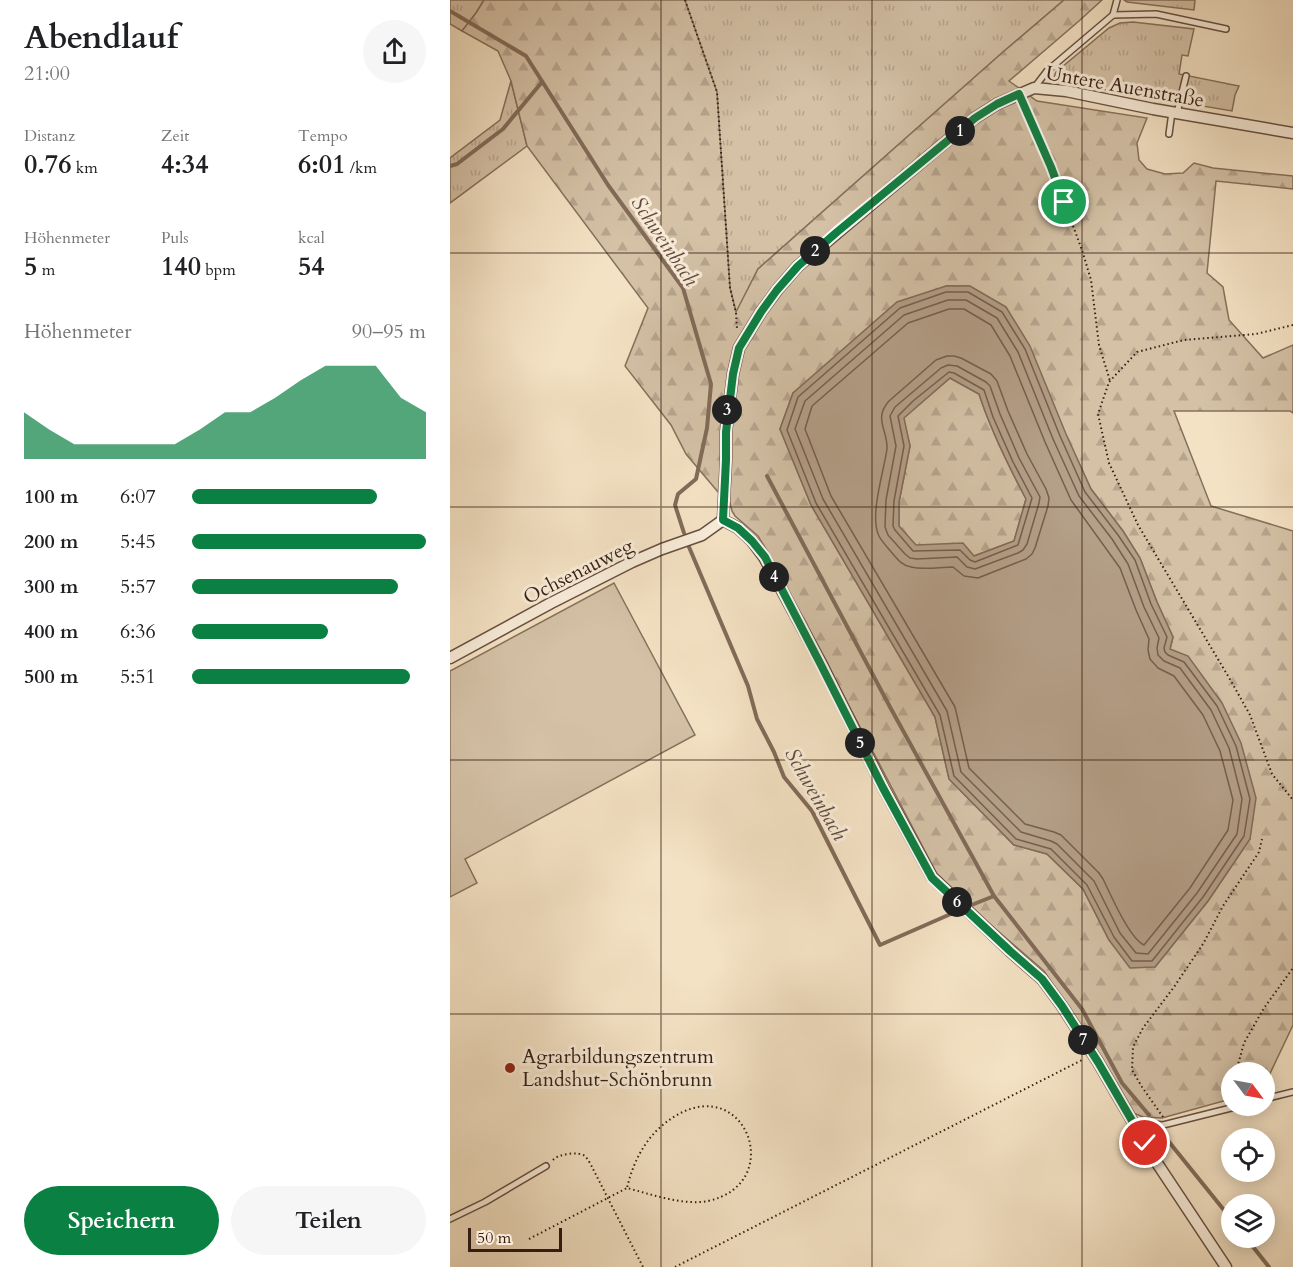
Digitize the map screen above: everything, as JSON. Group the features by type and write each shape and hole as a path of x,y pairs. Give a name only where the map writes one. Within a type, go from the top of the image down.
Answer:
{"street":[{"name":"Untere Auenstraße","path":"723,520 727,412 739,348 777,290 798,266 975,118 997,104 1034,88 1066,91 1175,113 1293,133"},
{"name":"Ochsenauweg","path":"450,658 632,562 702,535 723,520"},
{"path":"723,520 738,528 765,557 883,788 932,878 1042,979 1062,1006 1155,1160 1226,1267"}],"lane":[{"path":"1034,88 1047,71 1113,15 1117,0"},
{"path":"1113,15 1156,14 1226,29"},
{"path":"1169,134 1186,76"},
{"path":"1275,1096 1293,1092"},
{"path":"1133,1122 1163,1125 1221,1110"},
{"path":"450,1219 485,1202 546,1166"}],"path":[{"path":"685,0 717,92 730,288 736,313 739,348"},
{"path":"1019,94 1051,167 1082,250 1091,280 1099,345 1110,381"},
{"path":"1293,325 1256,334 1184,340 1137,352 1110,381 1098,414 1109,463 1138,525 1232,681 1250,715 1272,774 1293,800"},
{"path":"1168,1124 1132,1070 1133,1047 1143,1028 1203,944 1223,906 1259,852 1262,839"},
{"path":"1239,1062 1244,1043 1264,1008 1293,968"},
{"path":"675,1267 1092,1055"},
{"path":"529,1239 627,1188 692,1202 707,1201 734,1190 749,1168 751,1148 746,1129 740,1121 724,1110 695,1107 685,1110 653,1132 630,1176 627,1188"},
{"path":"546,1166 557,1156 577,1153 585,1156 643,1267"}],"green space":[{"path":"450,0 484,0 462,31 450,24"},
{"path":"484,0 685,0 717,92 730,288 736,312 758,269 1064,0 1102,0 1009,81 1037,101 1147,118 1137,143 1139,160 1147,169 1165,174 1183,173 1194,163 1213,168 1293,176 1293,189 1216,181 1207,273 1223,287 1229,320 1263,358 1293,345 1293,413 1290,411 1174,411 1211,506 1293,531 1293,1025 1275,1063 1221,1062 1221,1102 1162,1118 1143,1117 1131,1112 1044,971 976,912 937,874 771,557 758,536 735,516 730,503 686,454 671,425 625,366 648,308 527,146 511,81 498,51 462,31","holes":["946,286 969,286 1006,307 1091,489 1140,558 1173,637 1170,649 1250,839 1208,901 1155,967 1109,940 1083,889 1047,854 1014,845 949,779 935,717 811,505 780,429 793,393"]},
{"path":"685,0 1064,0 758,269 736,313 730,288"},
{"path":"1124,0 1195,0 1194,10"},
{"path":"1133,22 1194,29 1188,56 1182,55 1179,74 1239,86 1232,111 1060,82 1054,77 1056,72 1109,28 1120,23"},
{"path":"511,81 527,146 450,203 450,158 500,120"},
{"path":"950,378 979,394 1000,448 1026,499 1014,541 974,556 937,545 916,546 899,526 899,502 910,446 903,418"},
{"path":"614,583 695,735 465,859 477,883 450,897 450,671"}],"water":[{"path":"946,286 970,286 1006,307 1030,346 1091,489 1140,558 1173,637 1170,649 1188,656 1222,703 1241,743 1256,798 1250,839 1208,901 1155,967 1130,968 1109,940 1083,889 1047,854 1014,845 949,779 935,717 811,505 780,429 793,393 897,302","holes":["950,378 979,394 1000,448 1026,499 1014,541 974,556 963,543 916,545 899,526 899,502 910,446 904,418"]}],"waterway":[{"name":"Schweinbach","path":"450,11 526,56 608,185 683,288 711,384 707,428 696,479 678,494 675,505 684,533"},
{"name":"Schweinbach","path":"450,166 457,164 503,129 542,82"},
{"name":"Schweinbach","path":"767,476 994,896 1082,1009 1122,1083 1149,1115"},
{"name":"Schweinbach","path":"689,547 748,686 757,719 784,777 812,811 880,945 953,913"},
{"name":"Schweinbach","path":"969,906 994,896"},
{"name":"Schweinbach","path":"1161,1132 1221,1206"},
{"name":"Schweinbach","path":"1254,1248 1269,1267"}],"place":[{"name":"Agrarbildungszentrum Landshut-Schönbrunn","path":"510,1068"}],"route":[{"path":"1064,202 1019,94 975,118 798,266 761,312 739,348 727,412 723,520 738,528 765,557 883,788 932,878 1042,979 1098,1062 1145,1143"}]}
